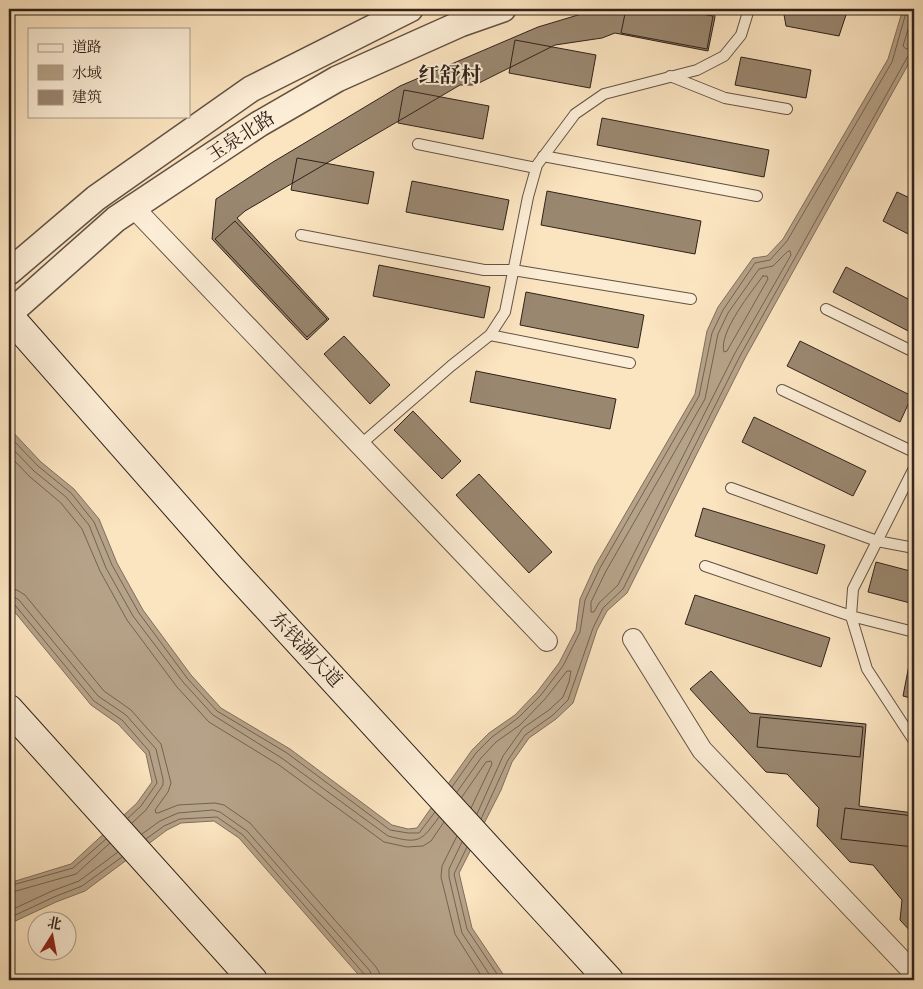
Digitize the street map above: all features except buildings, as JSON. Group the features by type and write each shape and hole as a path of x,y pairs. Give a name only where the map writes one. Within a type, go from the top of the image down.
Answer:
{"main road":[{"name":"东钱湖大道","path":"9,315 230,567 609,980"},
{"path":"9,709 253,980"}],"street":[{"name":"玉泉北路","path":"9,272 96,198 251,89 410,9"},
{"name":"玉泉北路","path":"9,315 116,219 259,124 337,79 460,24 503,9"},
{"path":"134,208 547,641"},
{"path":"633,640 702,750 914,973"}],"lane":[{"path":"360,445 451,366 490,335 504,312 528,197 536,168 575,114 604,94 697,70 724,56 741,35 749,9"},
{"path":"670,76 725,98 787,109"},
{"path":"418,144 536,168"},
{"path":"543,156 757,196"},
{"path":"301,235 484,270 513,270 691,299"},
{"path":"826,310 914,352"},
{"path":"490,335 630,363"},
{"path":"782,390 914,452"},
{"path":"914,468 853,589 851,616 867,669 914,741"},
{"path":"732,488 877,541 914,548"},
{"path":"705,566 851,616 914,632"}],"water":[{"path":"903,9 914,9 914,54 745,358 627,593 607,611 597,630 573,703 556,719 529,738 512,762 501,790 459,873 472,928 507,980 363,980 239,838 214,821 181,823 167,830 85,891 35,912 28,912 28,915 9,924 9,883 71,864 137,803 152,782 146,754 118,724 91,705 9,605 9,428 41,462 74,489 99,519 117,563 143,610 191,675 221,708 290,749 392,825 408,829 417,828 472,750 489,733 515,715 537,692 559,663 576,630 580,599 595,566 695,394 707,331 718,307 753,258 767,256 783,239 888,59"}],"district":[{"name":"红舒村","path":"450,76"}]}
